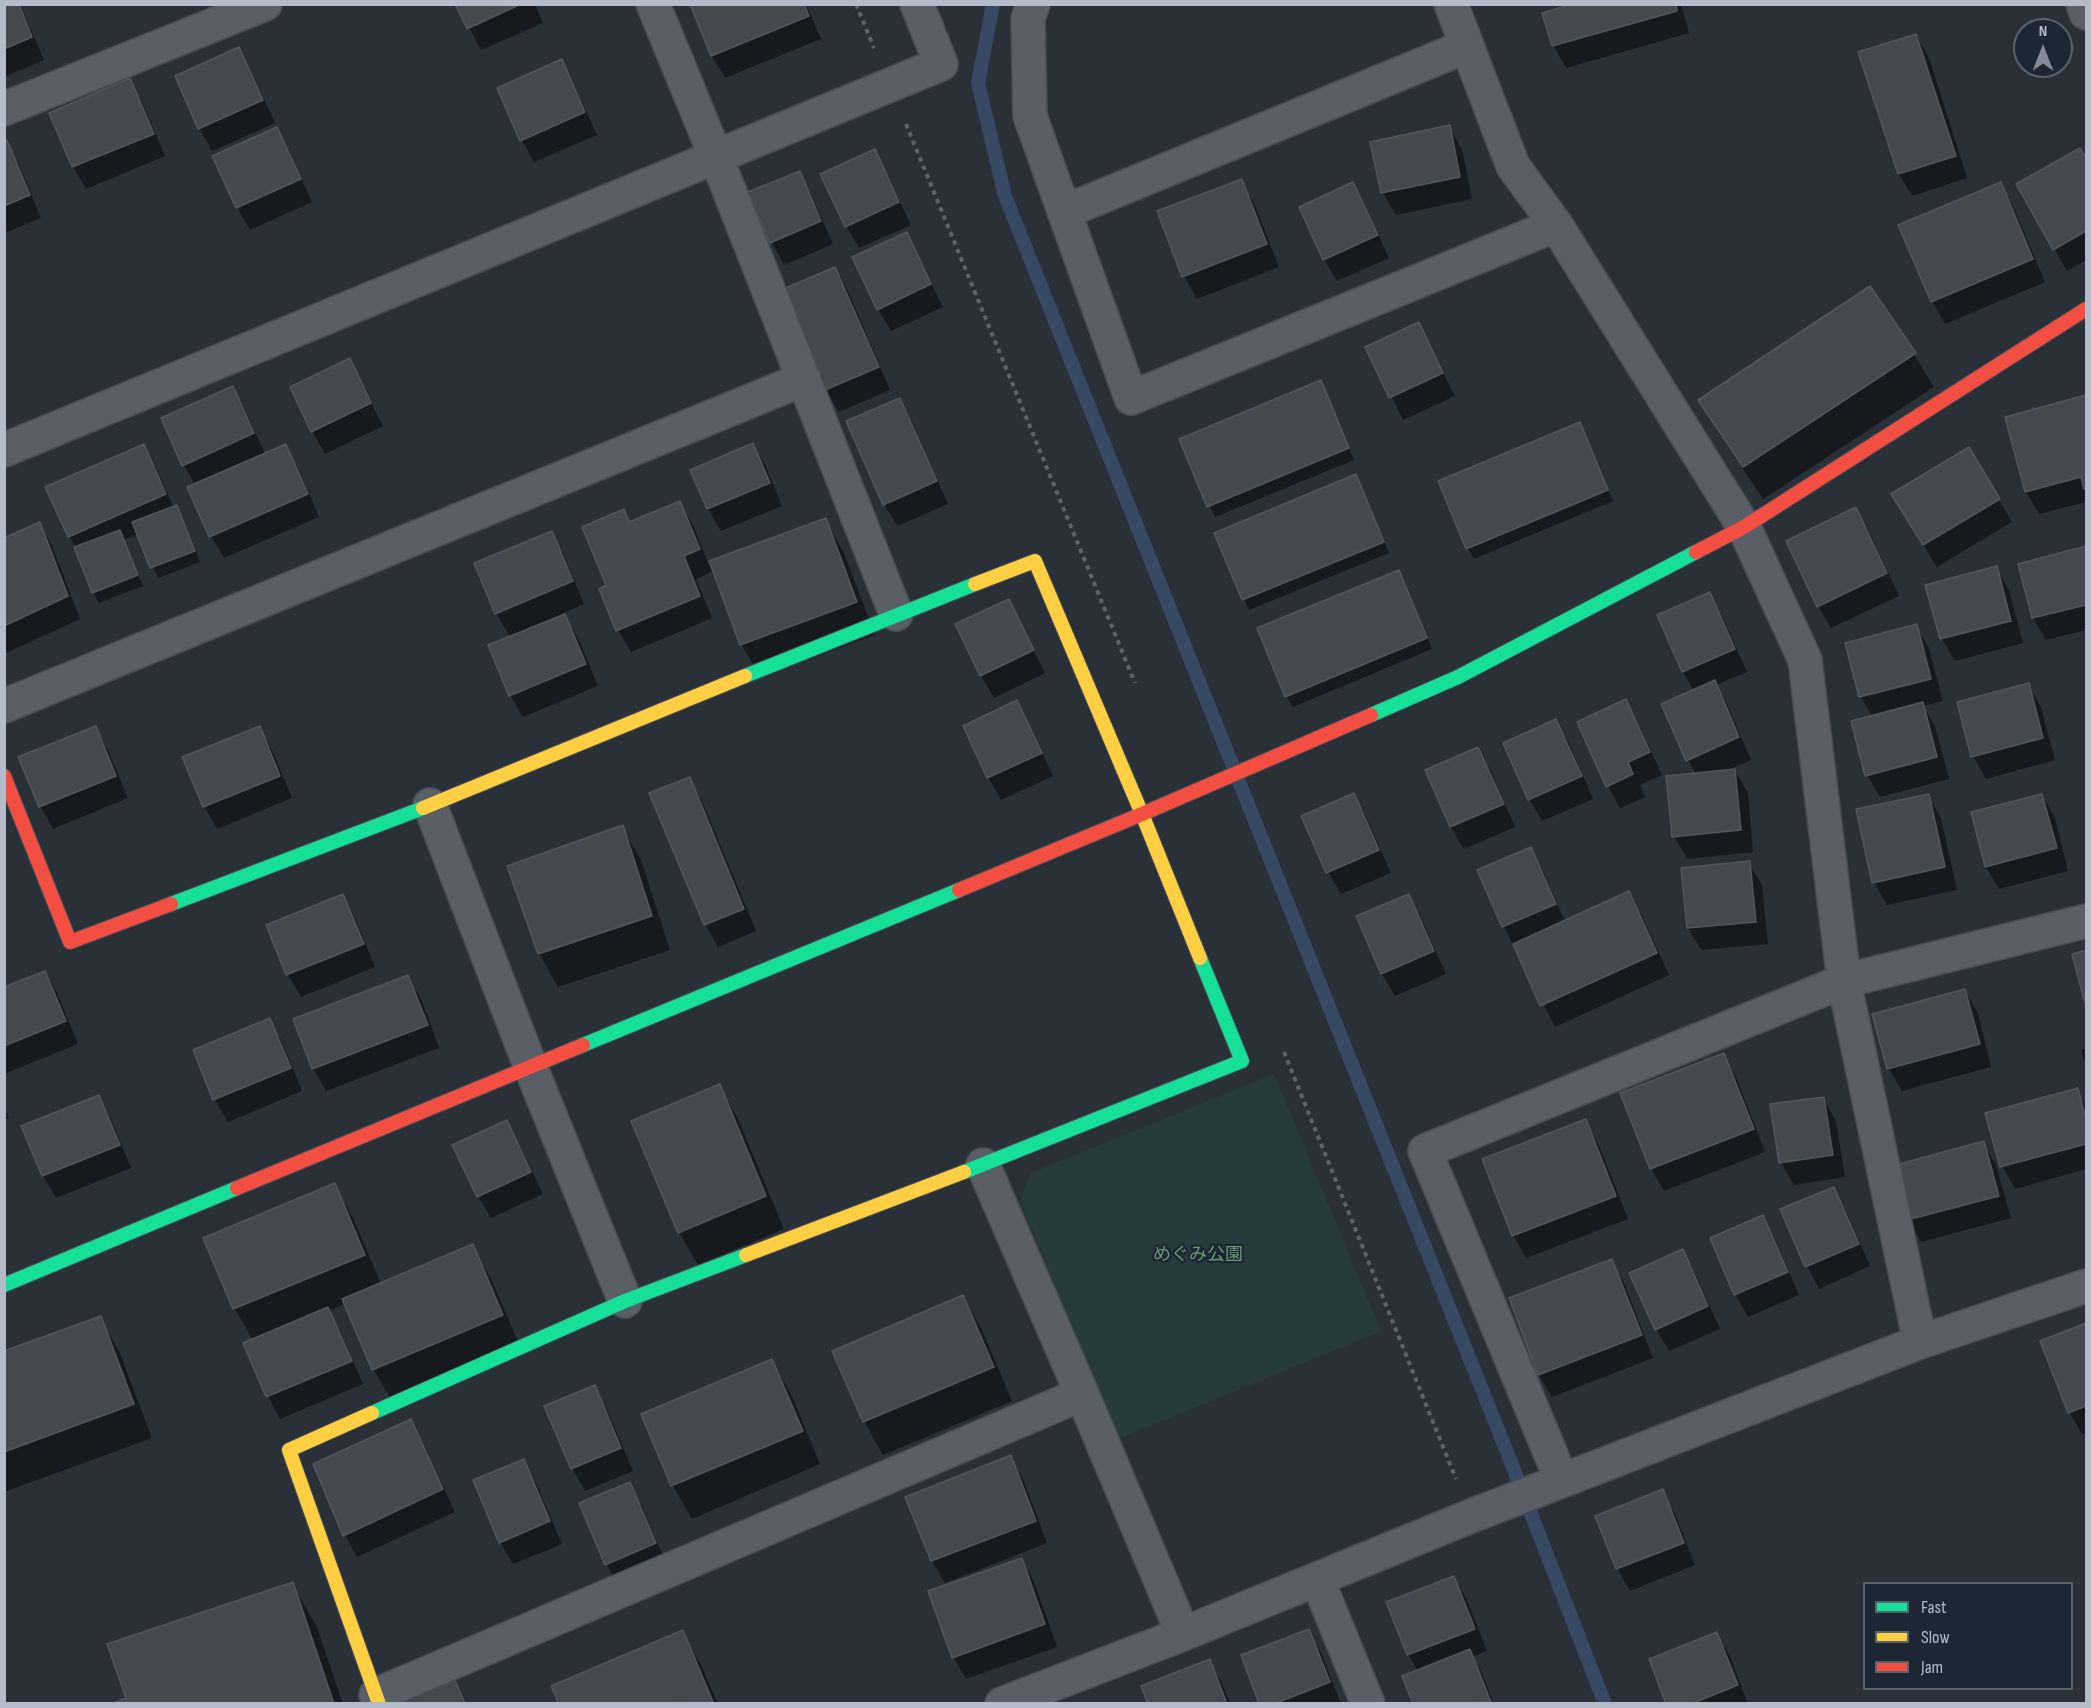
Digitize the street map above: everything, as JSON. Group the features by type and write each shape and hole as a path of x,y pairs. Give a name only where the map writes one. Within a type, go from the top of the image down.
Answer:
{"street":[{"path":"4,110 265,4"},
{"path":"652,4 716,157 896,614"},
{"path":"4,450 941,64 917,4"},
{"path":"1033,4 1028,20 1030,116 1131,398 1556,225"},
{"path":"1452,4 1513,166 1556,225 1744,527 1805,660 1844,981 1920,1342"},
{"path":"2083,4 2086,13"},
{"path":"1064,212 1467,46"},
{"path":"4,1285 1142,814 1458,677 1744,527 2086,309"},
{"path":"4,706 804,379"},
{"path":"4,776 70,942 430,805 896,614 1035,561 1142,814 1242,1060 983,1165 625,1301 289,1450 378,1699 1082,1394"},
{"path":"430,805 531,1068 625,1301"},
{"path":"1562,1481 1425,1150 1844,981 2086,921"},
{"path":"983,1165 1183,1634"},
{"path":"1002,1704 1183,1634 1471,1516 1920,1342 2086,1286"},
{"path":"1317,1579 1368,1704"}],"path":[{"path":"890,86 1137,687"},
{"path":"1284,1051 1471,1516"}],"green space":[{"name":"めぐみ公園","path":"1274,1074 1381,1331 1119,1439 1020,1200 1031,1173"}],"building":[{"path":"4,4 19,4 32,37 4,49"},
{"path":"455,4 521,4 467,29"},
{"path":"690,4 804,4 809,16 711,56"},
{"path":"1573,4 1676,4 1677,11 1552,46 1542,13"},
{"path":"1916,34 1956,156 1898,174 1858,52"},
{"path":"239,47 263,100 198,129 175,76"},
{"path":"562,59 585,112 520,141 497,88"},
{"path":"130,78 154,134 72,167 49,113"},
{"path":"1450,125 1460,177 1381,193 1370,142"},
{"path":"277,127 301,179 236,208 212,156"},
{"path":"7,140 30,195 4,206 4,141"},
{"path":"2080,148 2086,158 2086,231 2053,250 2016,184"},
{"path":"875,149 899,202 845,227 820,174"},
{"path":"800,171 821,221 770,243 748,192"},
{"path":"1242,179 1267,244 1182,277 1157,211"},
{"path":"1353,182 1378,235 1323,260 1299,207"},
{"path":"2001,182 2033,259 1931,302 1898,225"},
{"path":"907,232 931,284 877,310 852,257"},
{"path":"835,267 879,367 825,390 781,290"},
{"path":"1870,286 1916,353 1743,467 1698,400"},
{"path":"1419,322 1443,373 1389,398 1365,347"},
{"path":"350,358 371,403 311,432 290,387"},
{"path":"1321,380 1349,448 1207,507 1179,439"},
{"path":"233,386 254,433 182,466 161,418"},
{"path":"2086,395 2086,489 2084,489 2081,477 2025,492 2005,417"},
{"path":"900,398 937,481 883,505 846,421"},
{"path":"1580,422 1608,490 1466,549 1438,481"},
{"path":"753,443 770,483 707,509 690,470"},
{"path":"144,444 166,494 68,537 45,487"},
{"path":"286,444 308,494 209,537 187,487"},
{"path":"1969,447 2000,499 1923,545 1891,494"},
{"path":"1356,474 1384,542 1242,600 1214,533"},
{"path":"680,501 700,549 684,556 700,596 616,631 599,589 606,585 582,527 624,509 629,522"},
{"path":"177,505 195,551 150,568 132,522"},
{"path":"1856,507 1887,573 1817,607 1786,541"},
{"path":"826,518 857,602 740,645 709,561"},
{"path":"40,522 68,596 4,626 4,538"},
{"path":"120,530 138,575 92,593 74,547"},
{"path":"552,531 573,581 495,614 474,563"},
{"path":"2086,546 2086,605 2032,618 2018,564"},
{"path":"1997,566 2011,621 1940,639 1925,585"},
{"path":"1399,570 1427,638 1285,697 1257,628"},
{"path":"1710,592 1735,649 1682,672 1657,615"},
{"path":"1009,599 1034,650 980,676 955,624"},
{"path":"565,614 586,664 509,696 488,645"},
{"path":"1917,624 1931,679 1859,697 1845,643"},
{"path":"1715,680 1739,737 1686,761 1661,704"},
{"path":"2029,683 2043,738 1971,757 1957,702"},
{"path":"1626,699 1650,752 1628,762 1633,774 1606,787 1577,722"},
{"path":"1017,700 1042,753 987,778 963,726"},
{"path":"1923,702 1937,757 1865,776 1851,721"},
{"path":"1556,719 1582,776 1528,800 1503,743"},
{"path":"96,726 116,776 39,807 18,757"},
{"path":"260,726 280,776 203,807 182,757"},
{"path":"1478,747 1504,804 1450,827 1425,770"},
{"path":"1735,769 1741,830 1672,837 1666,776"},
{"path":"690,777 744,909 704,925 649,793"},
{"path":"1354,793 1379,850 1326,873 1301,816"},
{"path":"1929,794 1945,867 1872,883 1856,809"},
{"path":"2042,794 2057,848 1985,867 1971,812"},
{"path":"623,825 652,916 538,954 507,866"},
{"path":"1531,847 1556,904 1502,927 1477,870"},
{"path":"1750,861 1756,922 1687,928 1681,868"},
{"path":"1629,891 1657,953 1540,1006 1513,944"},
{"path":"343,894 364,944 286,975 266,925"},
{"path":"1409,894 1434,951 1381,974 1356,916"},
{"path":"2086,950 2086,1007 2072,954"},
{"path":"45,971 66,1021 4,1046 4,987"},
{"path":"408,975 428,1025 312,1069 293,1019"},
{"path":"1965,989 1980,1044 1887,1069 1872,1014"},
{"path":"270,1018 291,1068 213,1100 193,1050"},
{"path":"1724,1053 1754,1129 1650,1169 1620,1093"},
{"path":"720,1084 766,1196 678,1233 631,1121"},
{"path":"2078,1088 2086,1119 2086,1144 2000,1167 1985,1113"},
{"path":"99,1095 120,1145 42,1176 21,1126"},
{"path":"1824,1097 1833,1155 1779,1163 1770,1104"},
{"path":"1586,1119 1616,1196 1512,1236 1482,1159"},
{"path":"507,1120 531,1172 477,1197 452,1145"},
{"path":"1984,1141 1999,1196 1907,1220 1892,1166"},
{"path":"335,1183 365,1255 233,1309 203,1238"},
{"path":"1834,1187 1859,1244 1805,1267 1780,1209"},
{"path":"1763,1215 1788,1272 1734,1295 1710,1238"},
{"path":"473,1244 503,1315 372,1370 342,1299"},
{"path":"1683,1249 1708,1306 1655,1330 1629,1273"},
{"path":"1612,1259 1642,1335 1538,1375 1509,1298"},
{"path":"963,1295 994,1367 863,1422 832,1351"},
{"path":"328,1307 352,1361 266,1397 243,1343"},
{"path":"101,1316 134,1404 4,1452 4,1351"},
{"path":"2086,1323 2086,1406 2068,1413 2040,1341"},
{"path":"772,1359 803,1431 671,1486 641,1414"},
{"path":"595,1385 621,1448 571,1469 544,1406"},
{"path":"411,1419 443,1489 343,1536 313,1464"},
{"path":"1011,1455 1036,1521 931,1561 905,1497"},
{"path":"524,1459 550,1521 499,1543 473,1480"},
{"path":"630,1482 656,1543 605,1565 579,1503"},
{"path":"1663,1489 1684,1543 1616,1569 1595,1516"},
{"path":"1022,1558 1045,1624 952,1658 928,1591"},
{"path":"1454,1576 1475,1629 1407,1655 1386,1602"},
{"path":"293,1582 334,1704 111,1704 126,1698 107,1644"},
{"path":"1309,1629 1330,1682 1274,1704 1259,1704 1241,1655"},
{"path":"683,1630 713,1702 559,1704 551,1686"},
{"path":"1717,1632 1738,1685 1691,1704 1666,1704 1649,1659"},
{"path":"1470,1649 1491,1702 1413,1704 1402,1676"},
{"path":"1210,1659 1227,1704 1148,1704 1141,1686"},
{"path":"455,1680 465,1704 405,1704 404,1701"}],"waterway":[{"path":"993,4 978,83 1005,196 1507,1452 1605,1704"}],"traffic: fast":[{"path":"1371,715 1458,677 1696,552"},
{"path":"745,676 975,584"},
{"path":"171,904 423,808"},
{"path":"583,1045 959,890"},
{"path":"964,1172 1242,1061 1200,958"},
{"path":"4,1285 237,1188"},
{"path":"372,1413 625,1301 746,1255"}],"traffic: slow":[{"path":"975,584 1035,561 1200,958"},
{"path":"423,808 745,676"},
{"path":"746,1255 964,1172"},
{"path":"372,1413 289,1450 379,1704"}],"traffic: jam":[{"path":"1696,552 1744,527 2086,309"},
{"path":"959,890 1371,715"},
{"path":"4,776 70,942 171,904"},
{"path":"237,1188 583,1045"}]}
